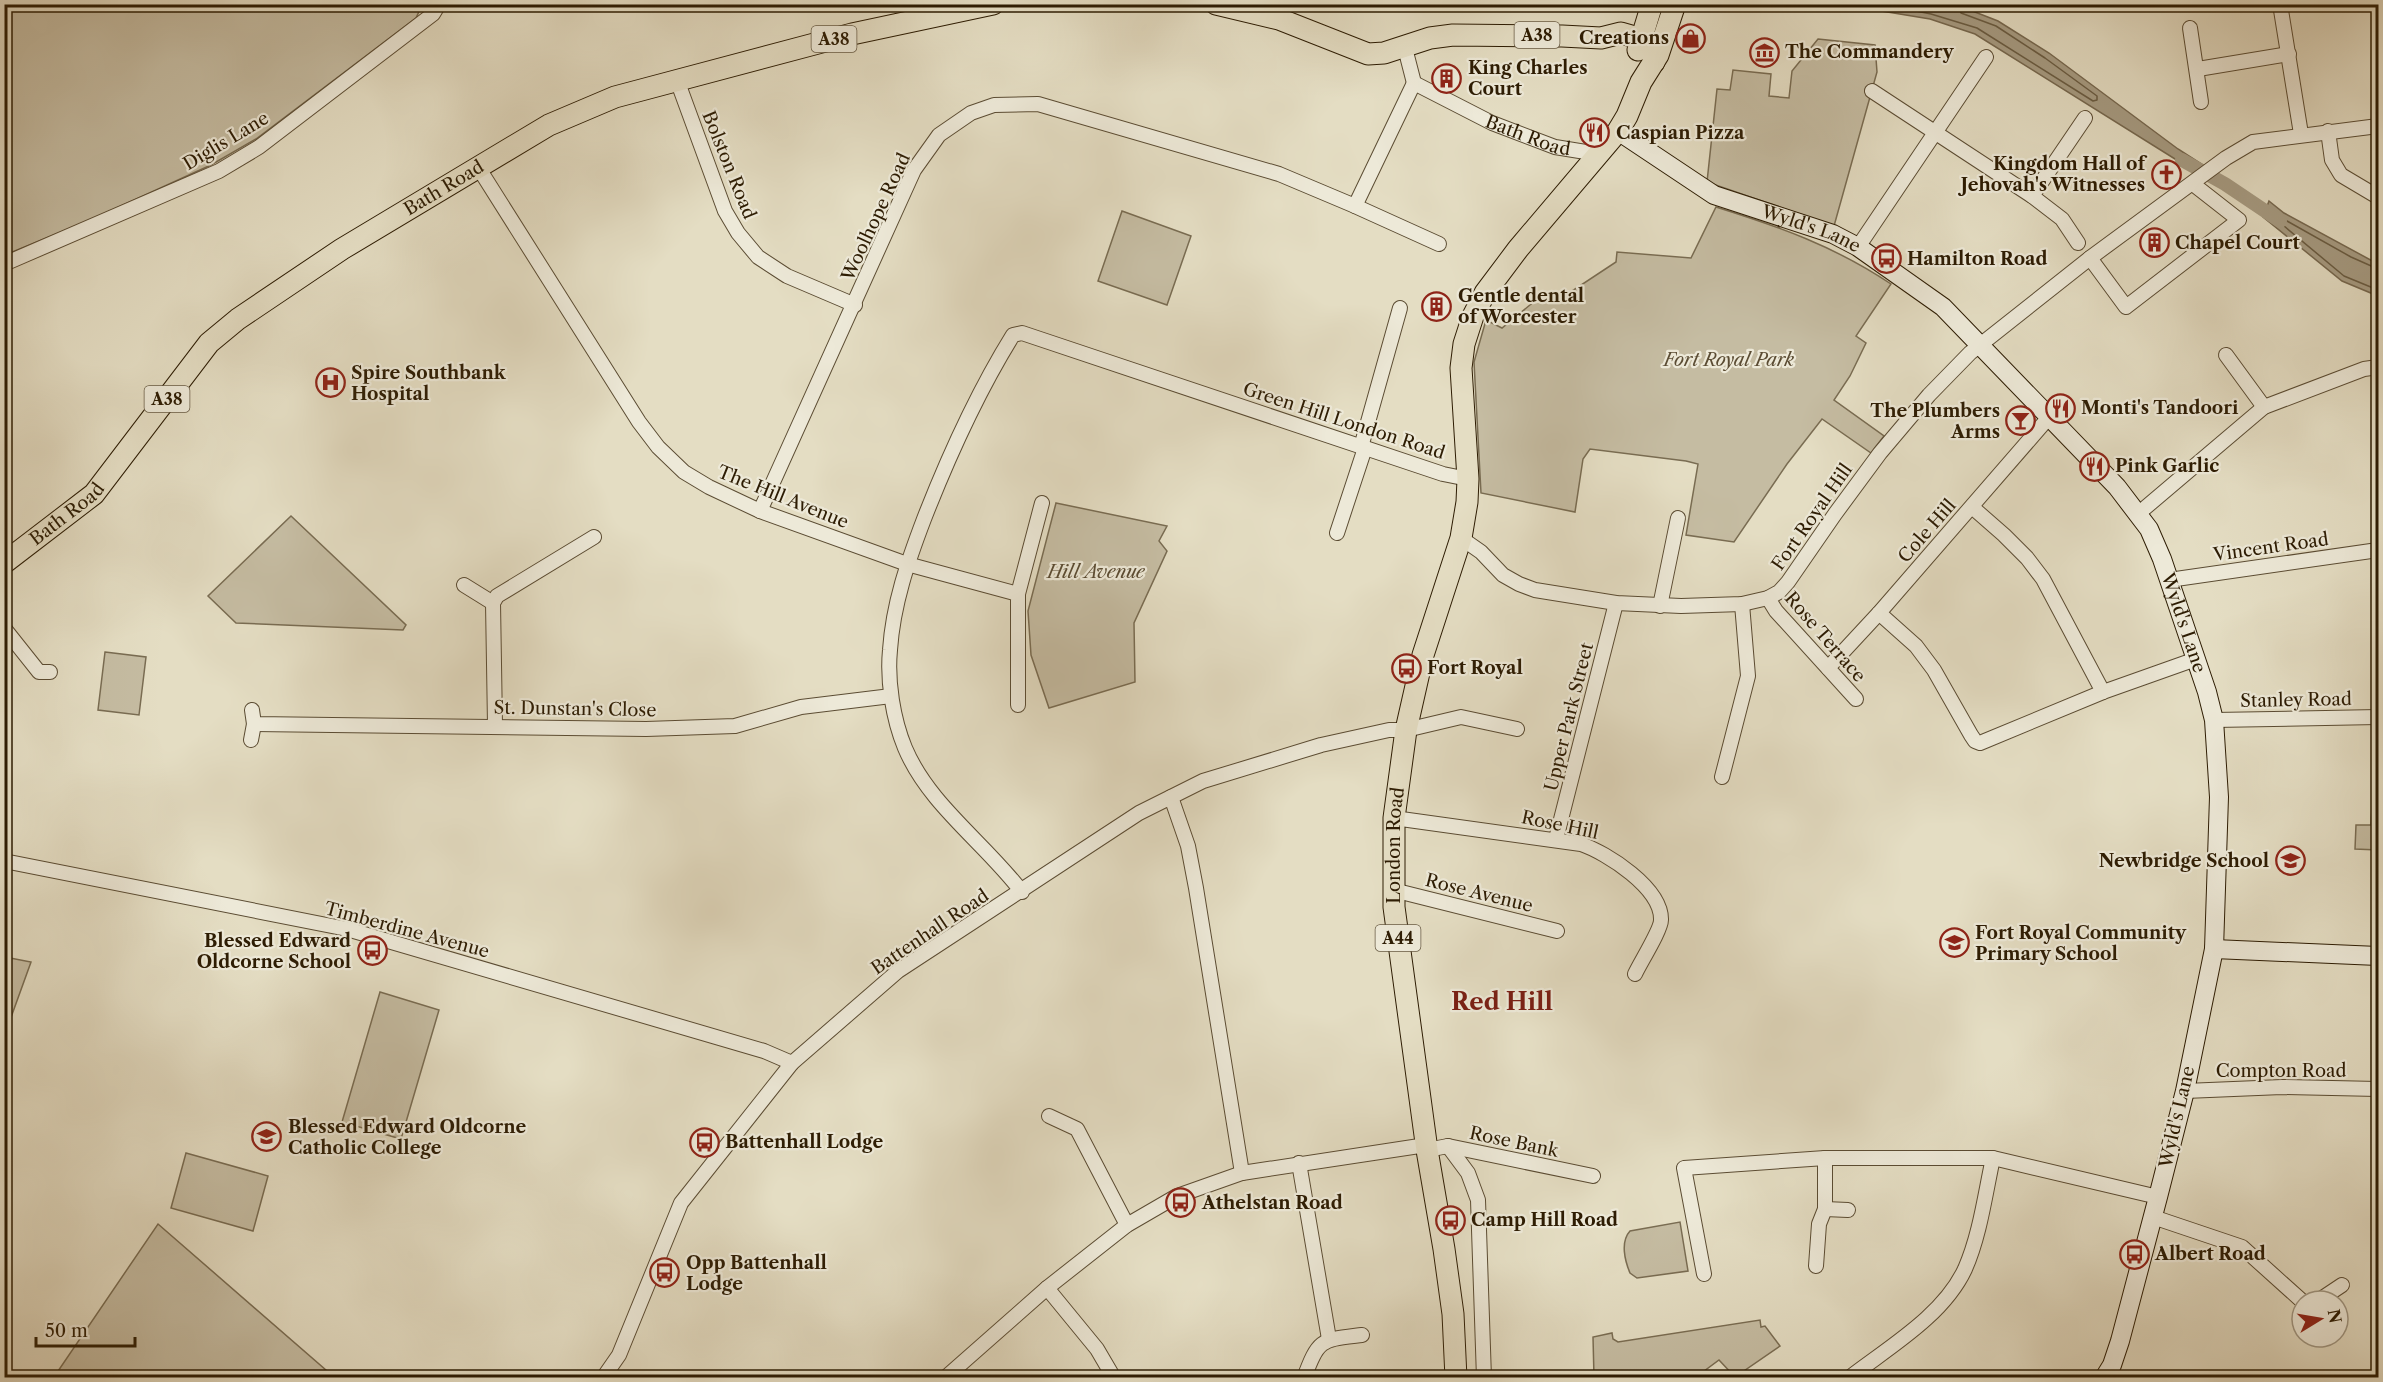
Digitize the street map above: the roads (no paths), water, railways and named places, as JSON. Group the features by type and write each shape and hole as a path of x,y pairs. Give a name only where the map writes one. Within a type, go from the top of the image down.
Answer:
{"main road":[{"name":"Bath Road","path":"4,563 94,494 209,343 238,319 342,249 549,125 615,97 677,80 852,34 993,4"},
{"name":"A38","path":"1216,4 1279,19 1368,54 1384,53 1430,38 1453,35 1601,38 1655,24"},
{"name":"A44","path":"1592,161 1618,131 1627,116 1641,82 1655,24"},
{"name":"London Road","path":"1456,1377 1453,1314 1426,1147 1393,890 1394,818 1406,730 1424,655 1461,538 1468,479 1462,391 1464,344 1473,316 1485,293 1544,217 1592,161"}],"street":[{"name":"Diglis Lane","path":"4,264 219,171 249,153 433,14 439,4"},
{"path":"2280,4 2301,134"},
{"path":"2190,28 2198,69 2201,102"},
{"path":"1355,206 1414,83 1405,48"},
{"path":"2198,69 2289,54"},
{"path":"1858,247 1986,57"},
{"name":"Bolston Road","path":"677,80 725,211 738,233 758,257 787,276 855,305"},
{"name":"Bath Road","path":"1414,83 1492,123 1592,161"},
{"path":"1872,91 2032,196 2062,219 2078,243"},
{"name":"Woolhope Road","path":"760,511 914,170 939,135 971,112 994,105 1038,104 1279,174 1439,244"},
{"path":"2032,196 2085,118"},
{"name":"Fort Royal Hill","path":"1461,538 1481,552 1503,575 1535,590 1616,603 1660,606 1742,604 1768,598 1779,592 1788,582 1880,453 1929,395 1981,344 2090,258 2226,158 2253,142 2301,134 2379,126"},
{"name":"Wyld's Lane","path":"1618,131 1714,195 1833,234 1858,247 1943,307 2050,416 2139,513 2149,529 2169,580 2214,720 2219,807 2214,949 2185,1091 2153,1217 2120,1341 2112,1365 2104,1377"},
{"path":"2328,131 2332,160 2341,175 2379,197"},
{"name":"The Hill Avenue","path":"478,167 639,422 658,447 684,472 709,488 760,511 907,564 1018,594"},
{"path":"2090,258 2126,306 2239,220 2193,184"},
{"path":"1337,533 1363,447 1390,322 1400,308"},
{"name":"Green Hill London Road","path":"1022,892 1005,869 942,803 925,781 905,748 891,696 890,651 894,615 907,564 937,486 968,415 1013,335 1022,333 1443,474 1468,479"},
{"path":"2225,355 2264,407"},
{"path":"2139,513 2264,407 2364,369 2379,367"},
{"name":"Cole Hill","path":"1828,668 1879,613 2050,416"},
{"path":"1018,705 1018,594 1042,503"},
{"path":"1972,507 2027,558 2043,579 2103,692"},
{"path":"1660,606 1678,518"},
{"path":"495,726 493,603 496,596 594,537"},
{"name":"Vincent Road","path":"2169,580 2379,550"},
{"path":"464,585 493,603"},
{"name":"Rose Terrace","path":"1768,598 1776,611 1856,699"},
{"name":"Upper Park Street","path":"1556,839 1616,603"},
{"path":"1722,777 1748,676 1742,604"},
{"path":"1879,613 1916,646 1934,670 1975,741 1985,742 2039,717 2196,659"},
{"path":"4,627 39,672 50,672"},
{"name":"St. Dunstan's Close","path":"251,740 253,717 646,729 735,726 801,707 891,696"},
{"name":"Battenhall Road","path":"603,1377 619,1355 681,1203 792,1063 898,971 1022,892 1139,813 1203,781 1368,734 1406,730 1461,717 1517,729"},
{"name":"Stanley Road","path":"2214,720 2379,717"},
{"path":"1171,797 1188,846 1196,888 1242,1173"},
{"name":"Rose Hill","path":"1394,818 1556,839 1600,850 1628,870 1656,901 1661,922 1635,974"},
{"name":"Timberdine Avenue","path":"4,861 347,929 764,1051 792,1063"},
{"name":"Rose Avenue","path":"1393,890 1557,931"},
{"path":"2214,949 2379,956"},
{"name":"Compton Road","path":"2185,1091 2282,1087 2379,1089"},
{"path":"1049,1116 1077,1129 1127,1225"},
{"path":"1448,1146 1468,1173 1478,1200 1484,1377"},
{"name":"Rose Bank","path":"1426,1147 1448,1146 1593,1176"},
{"path":"945,1377 1047,1288 1127,1225 1178,1196 1242,1173 1426,1147"},
{"path":"1704,1274 1684,1168 1825,1158 1994,1158 2158,1197"},
{"path":"1816,1266 1819,1224 1825,1209 1825,1158"},
{"path":"1849,1377 1921,1323 1951,1293 1964,1270 1974,1244 1994,1158"},
{"path":"1299,1164 1329,1339"},
{"path":"1825,1209 1848,1210"},
{"path":"2153,1217 2242,1247 2290,1290"},
{"path":"2336,1289 2342,1285"},
{"path":"1047,1288 1097,1349 1114,1377"},
{"path":"1304,1377 1312,1356 1319,1346 1329,1339 1362,1335"}],"water":[{"path":"1448,4 1638,5 1477,9"},
{"path":"1845,5 1957,5 1998,21 2049,53 2203,165 2196,169 2183,164 1975,34 1930,19"},
{"path":"2269,201 2284,213 2378,264 2378,296 2342,281 2263,217"}],"waterway":[{"path":"2182,160 2225,184 2280,221"}],"place":[{"name":"Creations","path":"1690,38"},
{"name":"The Commandery","path":"1764,52"},
{"name":"King Charles Court","path":"1447,78"},
{"name":"Caspian Pizza","path":"1595,133"},
{"name":"Kingdom Hall of Jehovah's Witnesses","path":"2166,174"},
{"name":"Chapel Court","path":"2154,243"},
{"name":"Hamilton Road","path":"1886,259"},
{"name":"Gentle dental of Worcester","path":"1437,306"},
{"name":"Spire Southbank Hospital","path":"330,383"},
{"name":"Monti's Tandoori","path":"2060,408"},
{"name":"The Plumbers Arms","path":"2021,421"},
{"name":"Pink Garlic","path":"2094,466"},
{"name":"Fort Royal","path":"1406,668"},
{"name":"Newbridge School","path":"2290,861"},
{"name":"Fort Royal Community Primary School","path":"1954,943"},
{"name":"Blessed Edward Oldcorne School","path":"372,951"},
{"name":"Blessed Edward Oldcorne Catholic College","path":"267,1137"},
{"name":"Battenhall Lodge","path":"704,1142"},
{"name":"Athelstan Road","path":"1181,1203"},
{"name":"Camp Hill Road","path":"1450,1220"},
{"name":"Albert Road","path":"2134,1254"},
{"name":"Opp Battenhall Lodge","path":"665,1273"}],"district":[{"name":"Red Hill","path":"1502,1001"}],"park label":[{"name":"Fort Royal Park","path":"1729,360"},
{"name":"Hill Avenue","path":"1096,572"}]}
